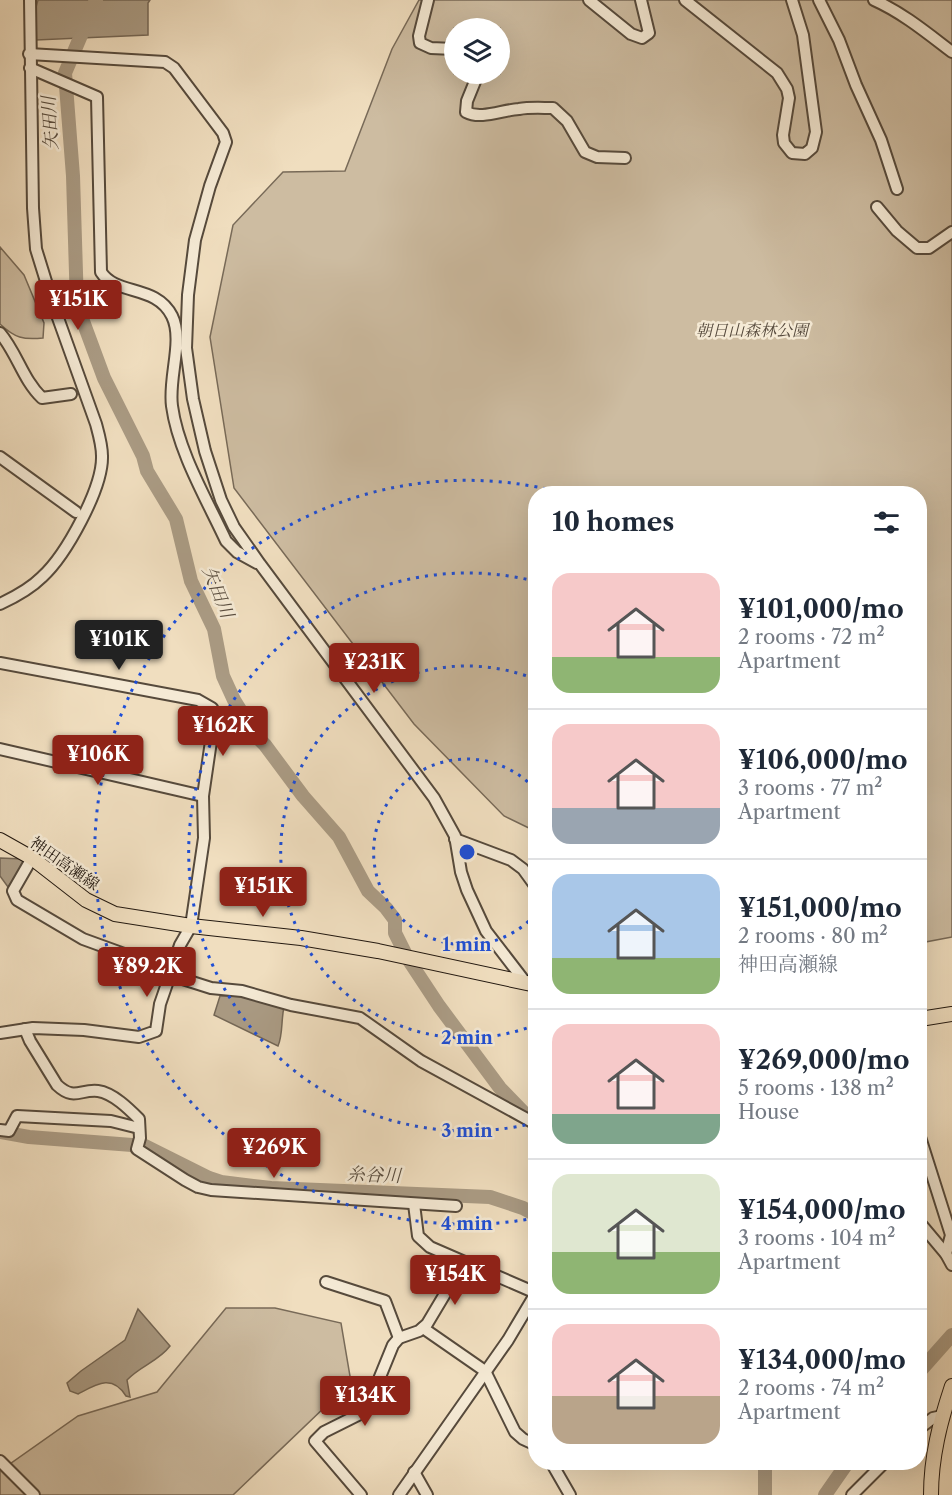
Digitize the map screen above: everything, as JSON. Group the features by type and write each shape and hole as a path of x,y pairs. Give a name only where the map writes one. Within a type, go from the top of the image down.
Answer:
{"main road":[{"name":"神田高瀬線","path":"0,840 32,858 86,900 115,914 191,926 301,938 378,951 528,983"},
{"path":"927,1018 952,1014"},
{"path":"931,1495 932,1461 942,1416 952,1386"}],"street":[{"path":"0,604 29,588 57,561 95,490 101,472 102,457 96,424 36,249 33,208 35,70 29,54 30,0"},
{"path":"428,0 419,36 420,43 431,48 444,49"},
{"path":"588,0 631,34 642,38 649,33 641,0"},
{"path":"685,0 777,73 787,89 789,98 783,135 784,143 792,153 801,155 812,148 816,132 803,35 792,0"},
{"path":"819,0 839,40 880,140 897,189"},
{"path":"874,0 910,20 952,52"},
{"path":"29,54 165,62 174,68 223,133 226,142 210,186 195,240 188,295 186,348 193,399 205,451 221,500 234,527 260,564 434,798 455,839 467,890 486,931 528,980"},
{"path":"35,70 97,97 101,272 107,280 152,295 164,304 173,317 176,333 170,387 172,408 185,452 226,541 237,552 260,564"},
{"path":"474,84 467,101 466,112 472,115 519,108 553,108 567,121 585,152 597,157 625,158"},
{"path":"877,207 897,231 917,248 930,248 952,232"},
{"path":"0,333 8,343 27,380 42,398 71,394"},
{"path":"0,457 76,512"},
{"path":"0,663 198,700 212,708 215,714 203,796 204,838 191,926 180,945 160,1004 156,1031 149,1035 129,1037 84,1030 25,1029 0,1033"},
{"path":"0,749 203,796"},
{"path":"455,839 511,860 528,876"},
{"path":"32,858 15,885 13,891 17,900 83,939 160,967 170,975 211,988 242,991 291,1005 360,1018 421,1061 528,1120"},
{"path":"25,1029 30,1041 63,1090 70,1094 97,1090 105,1093 139,1119 139,1138 136,1149 198,1187 456,1206"},
{"path":"0,1130 9,1131 17,1116 111,1121 139,1138"},
{"path":"927,1159 951,1235 946,1254"},
{"path":"414,1204 418,1236 430,1247 528,1290"},
{"path":"927,1231 952,1265"},
{"path":"361,1495 315,1441 324,1432 358,1415 373,1394 393,1345 399,1338 428,1324 464,1262"},
{"path":"326,1282 385,1301 399,1338"},
{"path":"399,1495 508,1340 528,1306"},
{"path":"423,1328 485,1371 515,1432 528,1442"},
{"path":"927,1423 933,1418 942,1416"},
{"path":"0,1461 34,1495"},
{"path":"556,1470 570,1495"},
{"path":"852,1495 877,1470"},
{"path":"414,1472 427,1495"}],"green space":[{"name":"朝日山森林公園","path":"419,0 952,0 952,937 927,942 927,486 528,486 528,828 504,816 414,724 234,488 210,337 233,225 283,172 345,171 392,49"},
{"path":"0,247 24,275 44,323 43,338 20,337 0,324"},
{"path":"226,1308 275,1308 341,1323 351,1382 233,1495 0,1495 0,1471 78,1416 157,1392"}],"shaded area":[{"path":"38,0 150,0 148,3 148,35 36,40"},
{"path":"0,858 23,859 23,866 8,887 0,876"},
{"path":"220,996 242,996 284,1007 278,1046 214,1015"},
{"path":"138,1309 170,1346 127,1380 130,1397 110,1383 98,1384 78,1394 70,1391 67,1383 125,1340"}],"waterway":[{"name":"矢田川","path":"96,0 65,73 73,176 77,305 104,378 143,456 147,471 176,519 191,581 214,629 223,676 234,700 257,737 303,796 339,837 368,891 395,920 395,933 408,959 439,1006 500,1088 528,1117"},
{"name":"糸谷川","path":"0,1132 29,1137 145,1146 221,1182 271,1188 490,1197 528,1211"},
{"path":"927,1363 952,1335"},
{"name":"糸谷川","path":"765,1470 765,1495"},
{"path":"825,1495 842,1470"}]}
